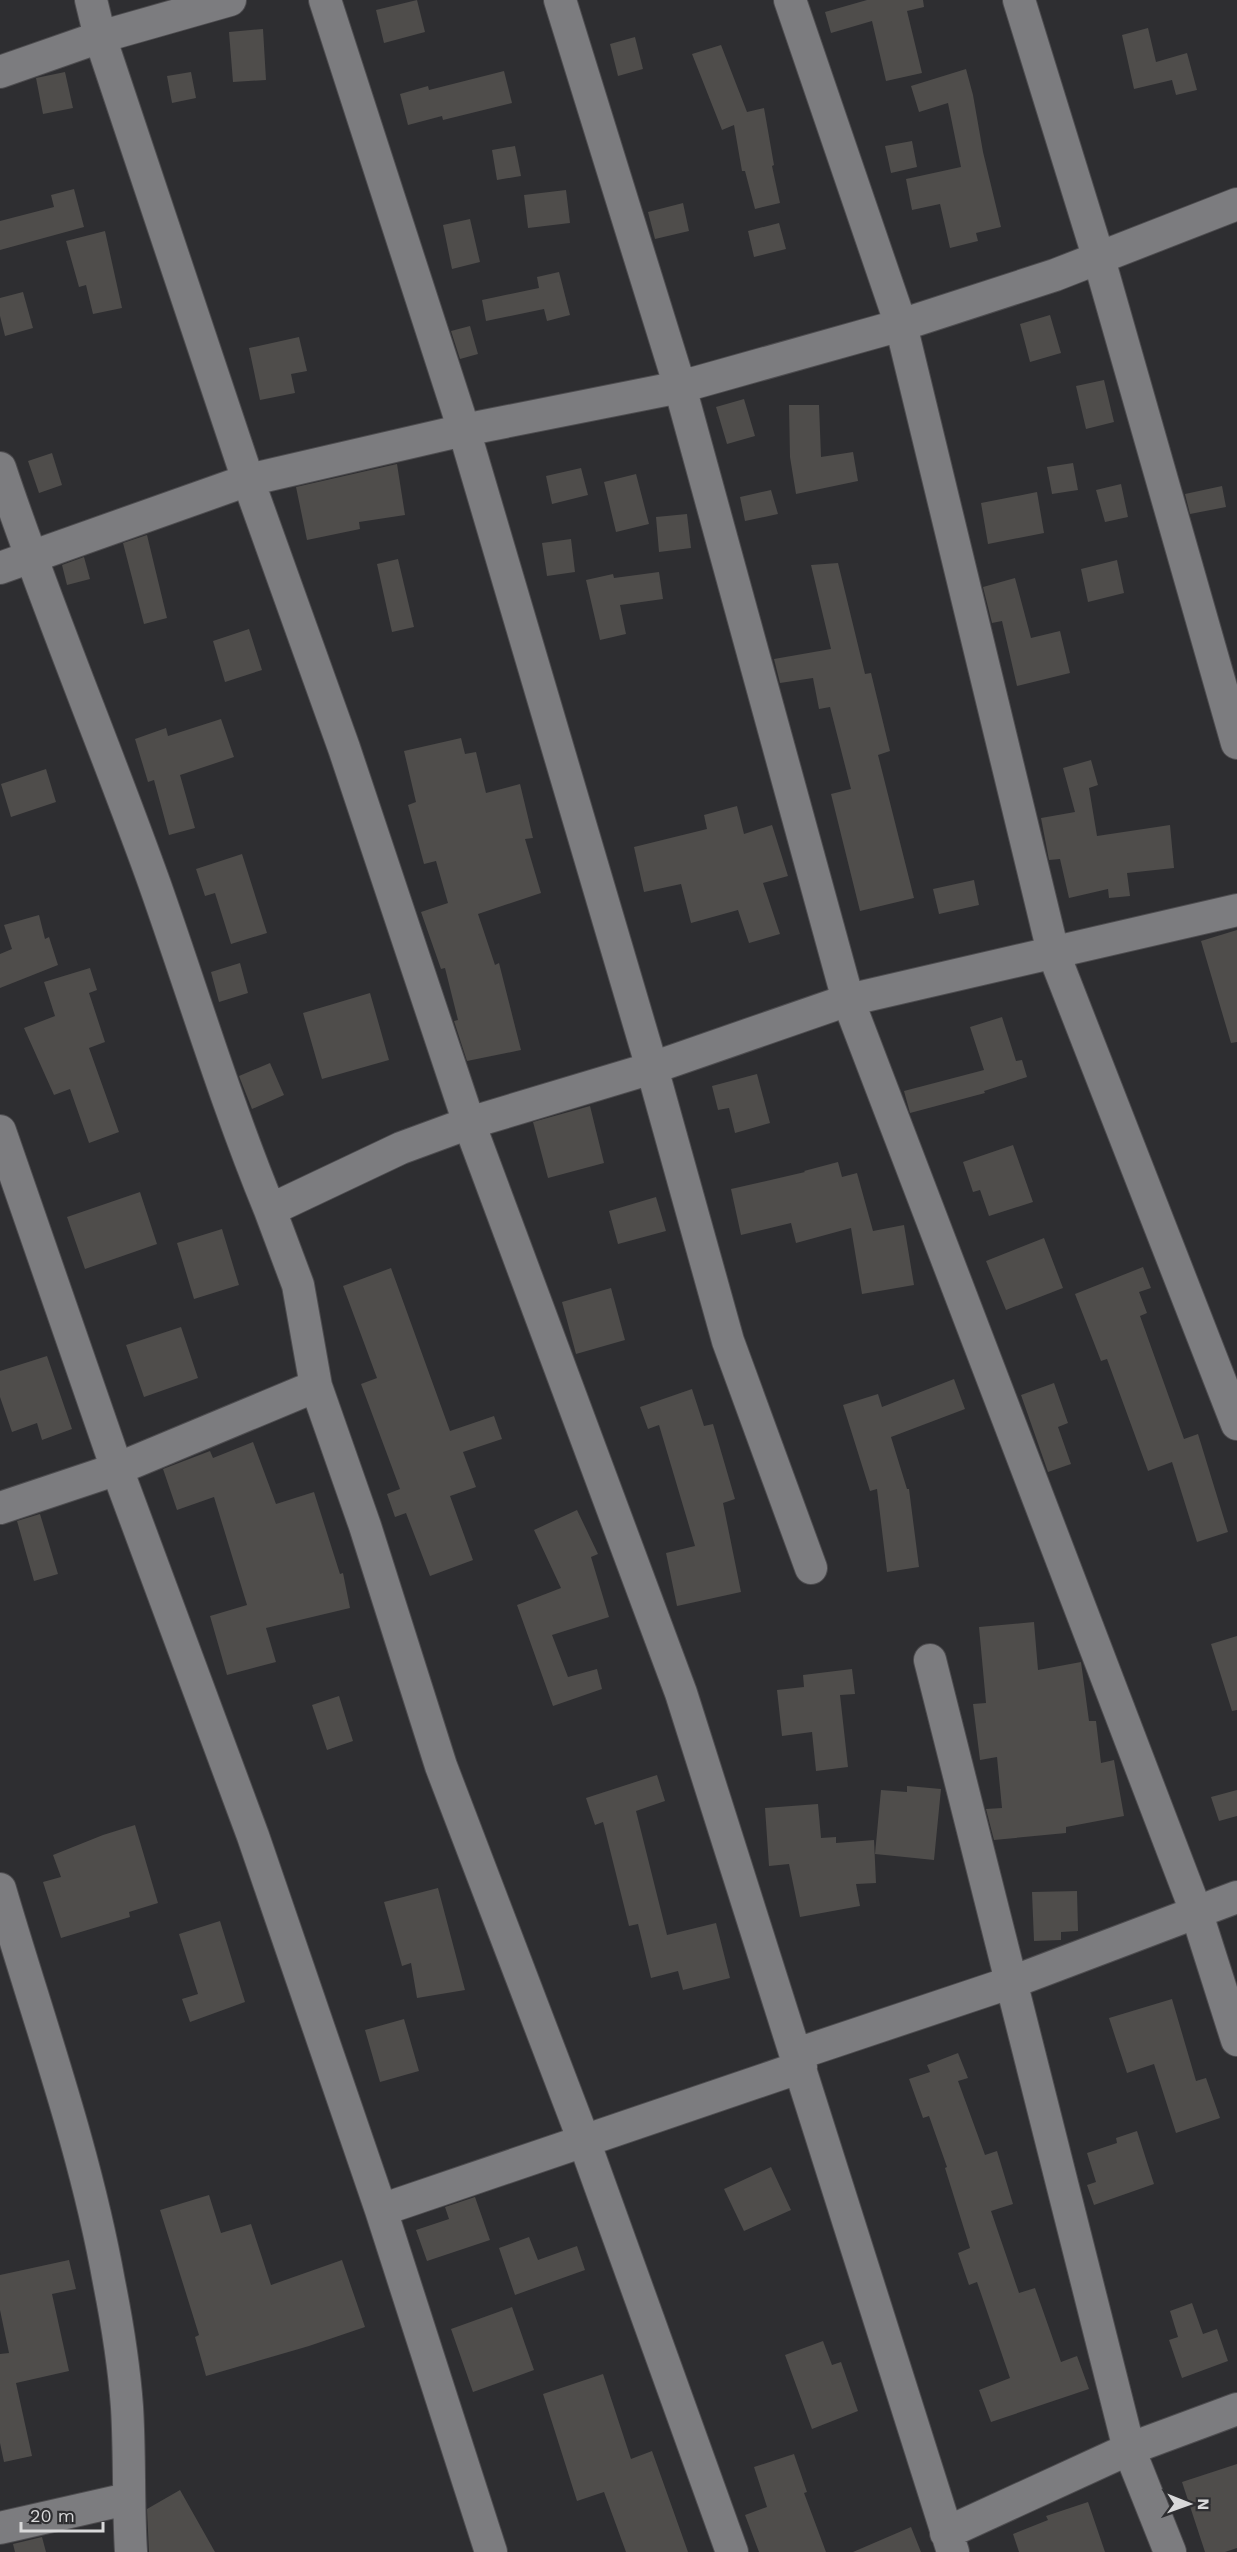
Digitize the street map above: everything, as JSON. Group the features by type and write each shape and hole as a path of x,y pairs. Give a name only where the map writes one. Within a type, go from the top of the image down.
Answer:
{"street":[{"path":"91,0 100,37 248,480 344,748 469,1123 681,1693 950,2542 1129,2449 1237,2409"},
{"path":"0,72 100,37 230,0"},
{"path":"325,0 464,430 652,1068 728,1341 811,1568"},
{"path":"560,0 681,387 848,1000 1197,1914 1237,2040"},
{"path":"790,0 901,325 1053,952 1237,1424"},
{"path":"1019,0 1098,258 1237,743"},
{"path":"0,568 248,480 464,430 681,387 901,325 1098,258 1237,204"},
{"path":"0,468 30,557 154,884 242,1140 298,1286 316,1386 365,1526 441,1766 584,2141 732,2552"},
{"path":"270,1210 401,1148 469,1123 652,1068 848,1000 1237,910"},
{"path":"0,1131 117,1469 253,1836 381,2210 491,2552"},
{"path":"0,1508 117,1469 316,1386"},
{"path":"930,1660 1129,2449 1170,2552"},
{"path":"0,1889 85,2168 110,2282 127,2404 129,2452 127,2499 131,2552"},
{"path":"381,2210 584,2141 1197,1914 1237,1897"},
{"path":"0,2528 127,2499"}],"building":[{"path":"417,0 425,32 384,43 376,10"},
{"path":"867,0 923,0 924,7 907,11 922,73 886,81 872,21 831,33 825,12"},
{"path":"1148,28 1156,62 1187,53 1197,90 1176,95 1172,80 1134,89 1122,35"},
{"path":"263,29 266,80 233,82 229,32"},
{"path":"635,37 643,69 618,76 610,44"},
{"path":"721,45 747,112 764,108 780,203 755,209 745,171 742,171 734,125 722,130 692,54"},
{"path":"966,69 1001,227 976,233 978,241 950,248 940,204 912,210 906,179 961,167 948,103 919,112 911,86"},
{"path":"504,71 512,103 443,120 442,116 408,125 400,94 428,86 429,90"},
{"path":"65,72 73,108 43,114 36,78"},
{"path":"191,72 196,98 172,103 167,76"},
{"path":"912,141 917,167 891,173 885,146"},
{"path":"515,146 521,176 497,180 492,150"},
{"path":"74,189 84,227 0,250 0,221 54,207 51,195"},
{"path":"566,190 570,223 528,228 524,195"},
{"path":"683,203 689,231 655,239 648,212"},
{"path":"470,219 480,262 452,269 443,225"},
{"path":"779,223 786,249 754,257 748,231"},
{"path":"105,231 122,308 93,314 86,285 79,287 66,241"},
{"path":"559,272 570,315 547,321 544,309 486,321 482,300 539,288 537,277"},
{"path":"23,292 33,328 5,336 0,316 0,298"},
{"path":"1050,315 1061,353 1030,362 1020,324"},
{"path":"470,326 478,354 460,359 451,331"},
{"path":"299,337 307,371 291,374 295,393 260,400 249,348"},
{"path":"1104,380 1114,422 1086,429 1076,386"},
{"path":"744,399 755,436 727,444 716,407"},
{"path":"789,405 819,405 821,457 853,452 858,481 796,494 790,457"},
{"path":"52,453 62,485 39,493 28,461"},
{"path":"1073,463 1078,490 1052,494 1047,467"},
{"path":"397,464 405,515 359,522 360,529 307,540 296,487"},
{"path":"581,468 588,495 552,504 546,476"},
{"path":"636,474 649,524 616,532 604,482"},
{"path":"1121,484 1128,517 1105,522 1096,490"},
{"path":"1222,486 1226,507 1190,514 1185,494"},
{"path":"771,490 778,514 745,521 740,497"},
{"path":"1037,492 1044,533 988,544 981,503"},
{"path":"687,514 691,548 659,552 656,517"},
{"path":"147,535 167,618 144,624 123,543"},
{"path":"571,539 575,572 547,576 542,543"},
{"path":"84,557 90,579 67,585 62,565"},
{"path":"398,559 414,627 392,632 377,564"},
{"path":"1117,560 1124,593 1088,602 1081,569"},
{"path":"838,563 865,674 871,673 890,751 878,755 914,898 860,911 831,794 851,789 830,707 819,709 813,678 780,683 774,659 831,649 811,565"},
{"path":"659,572 663,599 620,605 626,634 600,640 586,580 613,574 614,578"},
{"path":"1015,578 1031,638 1060,631 1070,673 1017,686 1002,621 992,623 983,587"},
{"path":"249,629 262,670 225,682 213,641"},
{"path":"221,719 234,757 180,775 195,828 169,835 154,780 148,782 135,739 166,728 168,736"},
{"path":"461,738 465,754 476,752 486,793 520,784 533,838 525,839 541,893 478,914 495,965 499,963 521,1050 467,1061 454,1021 458,1020 445,968 441,969 421,912 448,903 436,861 424,864 408,805 416,802 404,751"},
{"path":"1091,760 1098,785 1089,788 1097,836 1170,825 1174,868 1127,873 1130,896 1109,898 1108,889 1069,898 1060,859 1049,860 1041,818 1075,812 1063,768"},
{"path":"46,769 56,802 11,817 1,784"},
{"path":"737,806 744,834 772,825 788,876 763,883 780,934 749,943 738,910 691,923 681,884 644,892 634,847 707,829 704,815"},
{"path":"242,854 267,933 231,944 215,893 205,896 196,869"},
{"path":"974,880 979,905 939,914 933,889"},
{"path":"39,915 45,939 49,937 58,965 0,988 0,954 12,949 4,925"},
{"path":"1237,930 1237,1042 1231,1043 1201,941"},
{"path":"240,963 248,993 219,1002 211,972"},
{"path":"90,968 97,990 89,993 105,1042 89,1048 119,1132 89,1143 70,1089 54,1095 24,1028 55,1016 44,982"},
{"path":"370,993 389,1060 322,1079 303,1013"},
{"path":"1002,1017 1016,1061 1022,1060 1027,1077 984,1091 985,1093 910,1113 904,1091 984,1070 970,1027"},
{"path":"270,1063 284,1095 252,1109 239,1076"},
{"path":"757,1074 770,1123 735,1133 729,1108 718,1110 712,1086"},
{"path":"590,1106 604,1163 548,1178 533,1122"},
{"path":"1013,1145 1033,1202 989,1216 980,1190 973,1192 963,1162"},
{"path":"838,1162 842,1177 857,1173 873,1231 904,1225 914,1285 862,1294 851,1228 796,1243 791,1223 741,1235 731,1189"},
{"path":"140,1192 157,1244 85,1269 67,1217"},
{"path":"656,1197 666,1231 618,1244 609,1211"},
{"path":"222,1229 239,1285 194,1299 177,1243"},
{"path":"1044,1238 1063,1288 1006,1310 986,1261"},
{"path":"1143,1267 1151,1288 1139,1292 1147,1313 1140,1316 1184,1439 1198,1434 1228,1532 1197,1542 1172,1462 1148,1471 1107,1359 1101,1361 1075,1294"},
{"path":"391,1268 450,1431 494,1416 502,1439 463,1452 476,1487 450,1496 473,1560 430,1576 406,1513 395,1517 387,1494 400,1489 361,1384 377,1378 343,1286"},
{"path":"611,1288 625,1340 576,1354 562,1302"},
{"path":"181,1327 198,1378 144,1397 126,1345"},
{"path":"47,1356 72,1429 42,1440 37,1423 12,1432 0,1397 0,1371"},
{"path":"954,1379 965,1409 891,1437 907,1489 909,1489 919,1567 887,1572 877,1489 870,1491 843,1405 878,1394 882,1407"},
{"path":"1054,1383 1068,1423 1058,1427 1071,1464 1048,1472 1021,1395"},
{"path":"692,1389 704,1426 713,1424 735,1499 723,1503 741,1592 677,1606 666,1553 695,1546 659,1425 648,1429 640,1407"},
{"path":"253,1442 276,1504 314,1492 340,1574 343,1573 350,1608 266,1628 276,1662 227,1675 210,1616 247,1605 214,1497 177,1510 163,1469 210,1451 213,1458"},
{"path":"577,1510 598,1554 591,1557 609,1617 552,1635 568,1677 597,1669 602,1689 553,1706 517,1605 561,1588 534,1530"},
{"path":"40,1514 58,1574 34,1581 17,1521"},
{"path":"1034,1622 1038,1670 1081,1662 1089,1721 1096,1721 1101,1763 1114,1760 1124,1816 1066,1827 1066,1833 994,1840 986,1809 1002,1808 997,1757 980,1760 973,1704 986,1703 979,1627"},
{"path":"1237,1636 1237,1710 1232,1711 1211,1644"},
{"path":"852,1669 855,1694 840,1695 848,1767 816,1771 812,1732 782,1736 777,1690 804,1687 803,1675"},
{"path":"339,1696 353,1741 327,1750 312,1705"},
{"path":"657,1775 665,1801 636,1811 667,1935 716,1923 730,1978 683,1990 678,1971 651,1978 638,1924 629,1926 603,1822 595,1825 586,1798"},
{"path":"907,1786 941,1789 934,1860 875,1854 881,1790 907,1792"},
{"path":"1237,1790 1237,1816 1219,1821 1211,1797"},
{"path":"818,1804 821,1838 836,1837 836,1843 874,1840 876,1883 856,1884 860,1906 800,1917 789,1864 769,1866 765,1808"},
{"path":"135,1825 158,1903 129,1912 130,1917 61,1938 43,1882 61,1877 53,1855"},
{"path":"438,1888 465,1990 417,1998 411,1963 402,1966 384,1902"},
{"path":"1077,1891 1078,1931 1061,1932 1061,1940 1034,1941 1032,1892"},
{"path":"220,1921 245,2002 190,2022 182,1999 198,1994 179,1934"},
{"path":"1172,1999 1196,2081 1206,2078 1220,2118 1176,2133 1154,2064 1127,2073 1109,2018"},
{"path":"404,2019 419,2071 380,2082 365,2030"},
{"path":"958,2053 968,2078 958,2081 985,2155 997,2151 1013,2204 991,2211 1019,2293 1035,2288 1061,2362 1077,2356 1089,2389 991,2422 979,2390 1010,2378 977,2282 969,2285 958,2253 970,2248 945,2168 947,2167 929,2116 923,2118 909,2079 930,2072 927,2065"},
{"path":"1137,2131 1154,2184 1094,2205 1087,2185 1096,2182 1087,2153 1117,2143 1116,2138"},
{"path":"771,2167 791,2210 744,2231 724,2189"},
{"path":"209,2195 221,2233 251,2224 271,2285 342,2260 365,2327 206,2376 195,2337 199,2335 160,2210"},
{"path":"475,2197 490,2240 427,2261 416,2230 449,2219 445,2207"},
{"path":"529,2237 538,2260 577,2246 585,2270 515,2295 499,2248"},
{"path":"69,2260 76,2289 52,2294 69,2371 16,2383 32,2456 4,2462 0,2443 0,2354 9,2353 0,2310 0,2275"},
{"path":"1192,2303 1203,2334 1217,2329 1228,2361 1182,2378 1169,2340 1178,2337 1170,2311"},
{"path":"512,2307 534,2370 473,2392 451,2329"},
{"path":"823,2341 832,2365 841,2362 858,2411 812,2429 785,2355"},
{"path":"603,2374 631,2459 652,2451 688,2552 626,2552 604,2492 577,2501 543,2394"},
{"path":"794,2454 807,2492 804,2493 826,2552 759,2552 745,2515 767,2507 754,2467"},
{"path":"1237,2464 1237,2548 1225,2552 1205,2552 1182,2482"},
{"path":"180,2490 215,2552 149,2552 147,2509"},
{"path":"1088,2502 1105,2552 1019,2552 1013,2534 1048,2520 1046,2516"},
{"path":"911,2527 921,2552 853,2552"},
{"path":"42,2537 46,2552 15,2552 13,2544"}]}
